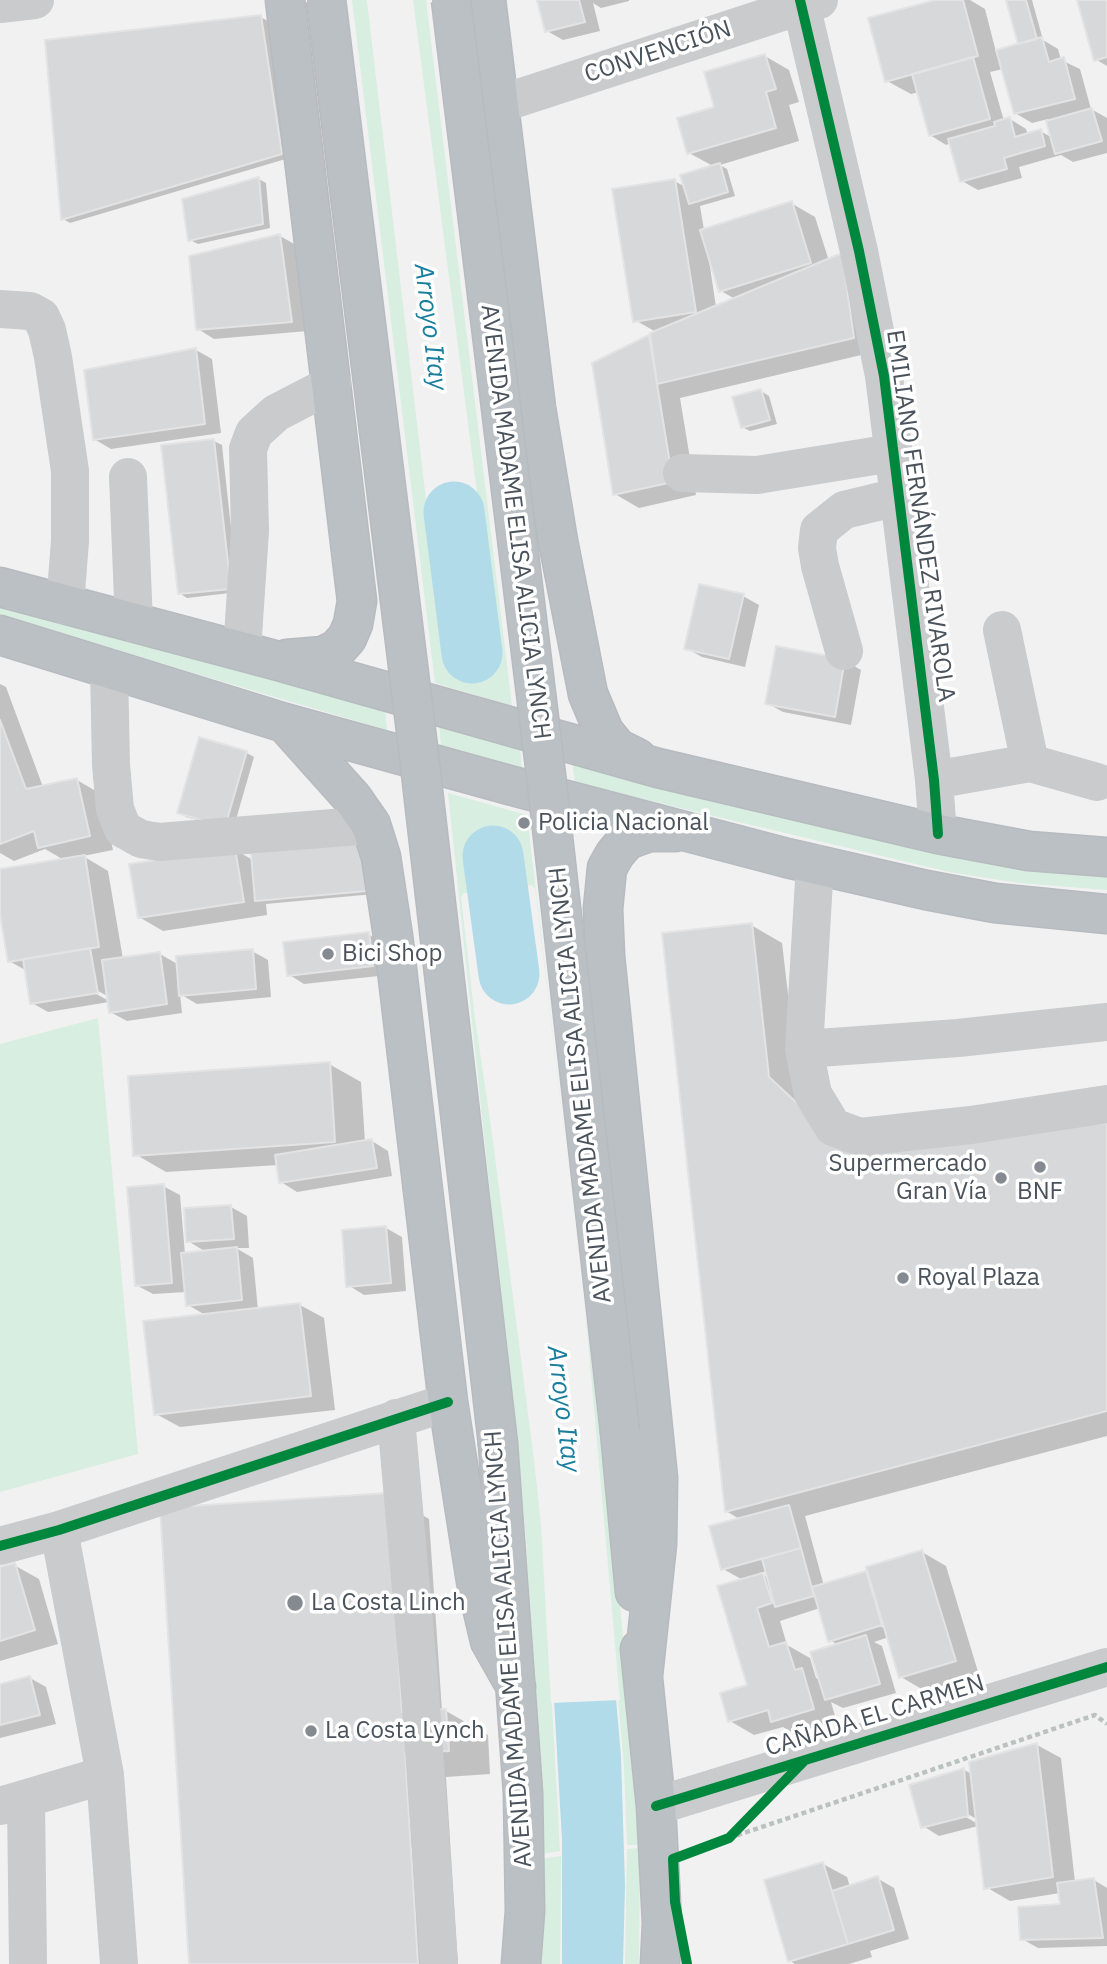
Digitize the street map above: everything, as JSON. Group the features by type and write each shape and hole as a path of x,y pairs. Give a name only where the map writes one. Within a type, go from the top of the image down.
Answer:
{"highway":[{"path":"256,655 323,656 337,649 347,638 353,624 357,601 285,0"},
{"name":"AVENIDA MADAME ELISA ALICIA LYNCH","path":"326,0 418,747 498,1444 523,1793 525,1911 521,1964"},
{"name":"AVENIDA MADAME ELISA ALICIA LYNCH","path":"451,0 546,775 620,1432 656,1806 662,1923 660,1964"},
{"path":"486,0 536,408 558,541 588,694 604,732 617,748 658,768"},
{"path":"0,587 256,655 658,768 938,834 1029,851 1107,857"},
{"path":"0,635 285,723 509,785 816,864 995,903 1107,914"},
{"path":"285,723 352,799 371,825 381,857 393,936 448,1402 476,1581 490,1640 516,1687"},
{"path":"643,1675 657,1544 658,1478 605,956 603,909 607,867 627,840 649,832 692,832"}],"street":[{"path":"0,4 34,0"},
{"name":"CONVENCIÓN","path":"497,105 807,2"},
{"name":"EMILIANO FERNÁNDEZ RIVAROLA","path":"807,2 884,376 934,780 938,834"},
{"path":"0,309 30,311 41,317 51,348 70,471 70,541 65,605"},
{"path":"256,655 248,449 254,433 276,413 332,384"},
{"path":"682,473 757,475 892,453"},
{"path":"128,477 134,623"},
{"path":"844,651 820,566 817,548 820,530 844,510 898,497"},
{"path":"1002,629 1030,763"},
{"path":"109,669 111,765 115,809 123,829 141,839 159,842 371,825"},
{"path":"934,780 1030,763 1097,782"},
{"path":"816,864 804,1049 813,1094 832,1127 860,1138 971,1125 1107,1104"},
{"path":"804,1049 958,1038 1107,1022"},
{"path":"0,1546 59,1531 448,1402"},
{"path":"396,1418 420,1692 439,1964"},
{"path":"59,1531 105,1775 119,1964"},
{"name":"CAÑADA EL CARMEN","path":"656,1806 1107,1667"},
{"path":"29,1964 13,1803 105,1775"}],"path":[{"path":"723,1840 1096,1715 1107,1724"},
{"path":"723,1840 748,1818"}],"green space":[{"path":"352,0 367,0 438,595 490,605 410,0 426,0 512,706 435,683"},
{"path":"0,596 385,709 387,730 0,616"},
{"path":"439,724 520,747 522,768 441,745"},
{"path":"572,761 874,840 991,863 1107,875 1107,890 1019,883 949,872 575,783"},
{"path":"448,793 527,815 599,1427 610,1498 640,1845 627,1845 624,1767 583,1304 487,1095 542,1522 560,1851 541,1854 539,1746 525,1525"},
{"path":"98,1018 138,1454 0,1492 0,1044"},
{"path":"640,1848 639,1964 625,1964 627,1849"},
{"path":"561,1856 560,1964 539,1964 541,1859"}],"water":[{"path":"581,1296 621,1756 625,1886 623,1964 562,1964 562,1840 544,1525"}],"pier":[{"path":"367,0 413,0 491,600 489,604 437,593"},
{"path":"531,885 535,888 584,1296 620,1700 551,1703 541,1525 532,1439 461,897 464,893"}],"building":[{"path":"537,0 579,0 585,22 545,32"},
{"path":"935,0 963,0 978,56 885,82 868,18"},
{"path":"1006,0 1026,0 1037,39 1018,44"},
{"path":"1077,0 1107,0 1107,57 1094,61"},
{"path":"261,15 282,154 61,220 45,40"},
{"path":"1042,37 1049,62 1064,57 1075,99 1014,114 996,50"},
{"path":"765,54 776,89 766,92 776,128 687,154 677,118 714,107 704,72"},
{"path":"973,57 990,119 929,136 912,74"},
{"path":"1092,108 1102,141 1055,154 1046,121"},
{"path":"1010,117 1015,137 1041,129 1045,146 1004,158 1007,169 960,182 948,139 995,126 994,122"},
{"path":"720,163 728,192 689,204 680,175"},
{"path":"259,177 263,224 188,241 182,199"},
{"path":"675,179 696,312 633,322 612,189"},
{"path":"792,201 811,263 719,292 700,230"},
{"path":"280,234 292,322 196,330 189,256"},
{"path":"842,253 854,338 657,384 650,333"},
{"path":"649,335 673,482 613,495 592,363"},
{"path":"196,348 205,424 93,440 84,370"},
{"path":"761,389 770,420 741,428 732,397"},
{"path":"214,439 231,589 178,594 161,445"},
{"path":"699,584 744,594 729,659 684,649"},
{"path":"776,646 845,659 835,717 765,704"},
{"path":"0,720 26,789 77,778 90,836 38,848 34,831 0,844"},
{"path":"199,737 247,751 225,827 177,813"},
{"path":"363,843 367,891 255,901 251,853"},
{"path":"235,848 244,902 138,918 129,864"},
{"path":"85,855 99,947 8,962 0,915 0,869"},
{"name":"Royal Plaza","path":"752,923 769,1077 842,1145 1107,1123 1107,1411 725,1512 662,933"},
{"name":"Bici Shop","path":"369,932 373,966 287,976 283,942"},
{"path":"90,948 98,993 30,1004 23,959"},
{"path":"253,949 256,989 179,996 176,956"},
{"path":"160,952 167,1004 109,1013 102,960"},
{"path":"330,1062 335,1142 133,1156 128,1076"},
{"path":"372,1139 377,1168 279,1183 275,1155"},
{"path":"164,1184 172,1283 135,1286 127,1187"},
{"path":"231,1205 234,1239 186,1242 184,1208"},
{"path":"386,1226 391,1283 346,1287 342,1230"},
{"path":"237,1247 242,1300 186,1306 181,1253"},
{"path":"300,1303 311,1396 154,1415 143,1321"},
{"name":"La Costa Lynch","path":"388,1493 402,1712 446,1709 449,1751 405,1753 418,1964 189,1964 160,1508"},
{"path":"789,1505 801,1548 721,1570 709,1526"},
{"path":"801,1548 814,1596 775,1607 762,1559"},
{"path":"922,1550 956,1661 899,1678 866,1567"},
{"path":"15,1563 35,1630 0,1641 0,1567"},
{"path":"866,1571 882,1625 828,1642 812,1587"},
{"path":"763,1573 772,1603 757,1608 769,1647 786,1642 795,1670 802,1668 814,1709 771,1722 768,1710 728,1722 720,1693 747,1685 717,1586"},
{"path":"866,1635 880,1684 825,1700 810,1652"},
{"path":"30,1676 40,1715 0,1725 0,1684"},
{"path":"1037,1743 1053,1877 984,1889 969,1762"},
{"path":"964,1768 968,1816 921,1828 909,1785"},
{"path":"823,1862 848,1944 788,1962 764,1880"},
{"path":"878,1876 894,1930 848,1944 832,1891"},
{"path":"1094,1878 1103,1938 1020,1940 1018,1907 1060,1904 1057,1883"}],"waterway":[{"name":"Arroyo Itay","path":"454,512 472,653"},
{"name":"Arroyo Itay","path":"493,856 509,974"}],"cycle path":[{"path":"800,0 859,251 884,376 934,780 938,834"},
{"path":"0,1546 59,1530 448,1402"},
{"path":"656,1806 1107,1667"},
{"path":"687,1964 675,1902 673,1859 729,1838 804,1761"}],"place":[{"name":"Policia Nacional","path":"524,823"},
{"name":"Bici Shop","path":"328,954"},
{"name":"BNF","path":"1040,1167"},
{"name":"Supermercado Gran Vía","path":"1001,1178"},
{"name":"Royal Plaza","path":"903,1278"},
{"name":"La Costa Linch","path":"295,1603"},
{"name":"La Costa Lynch","path":"311,1731"}]}
